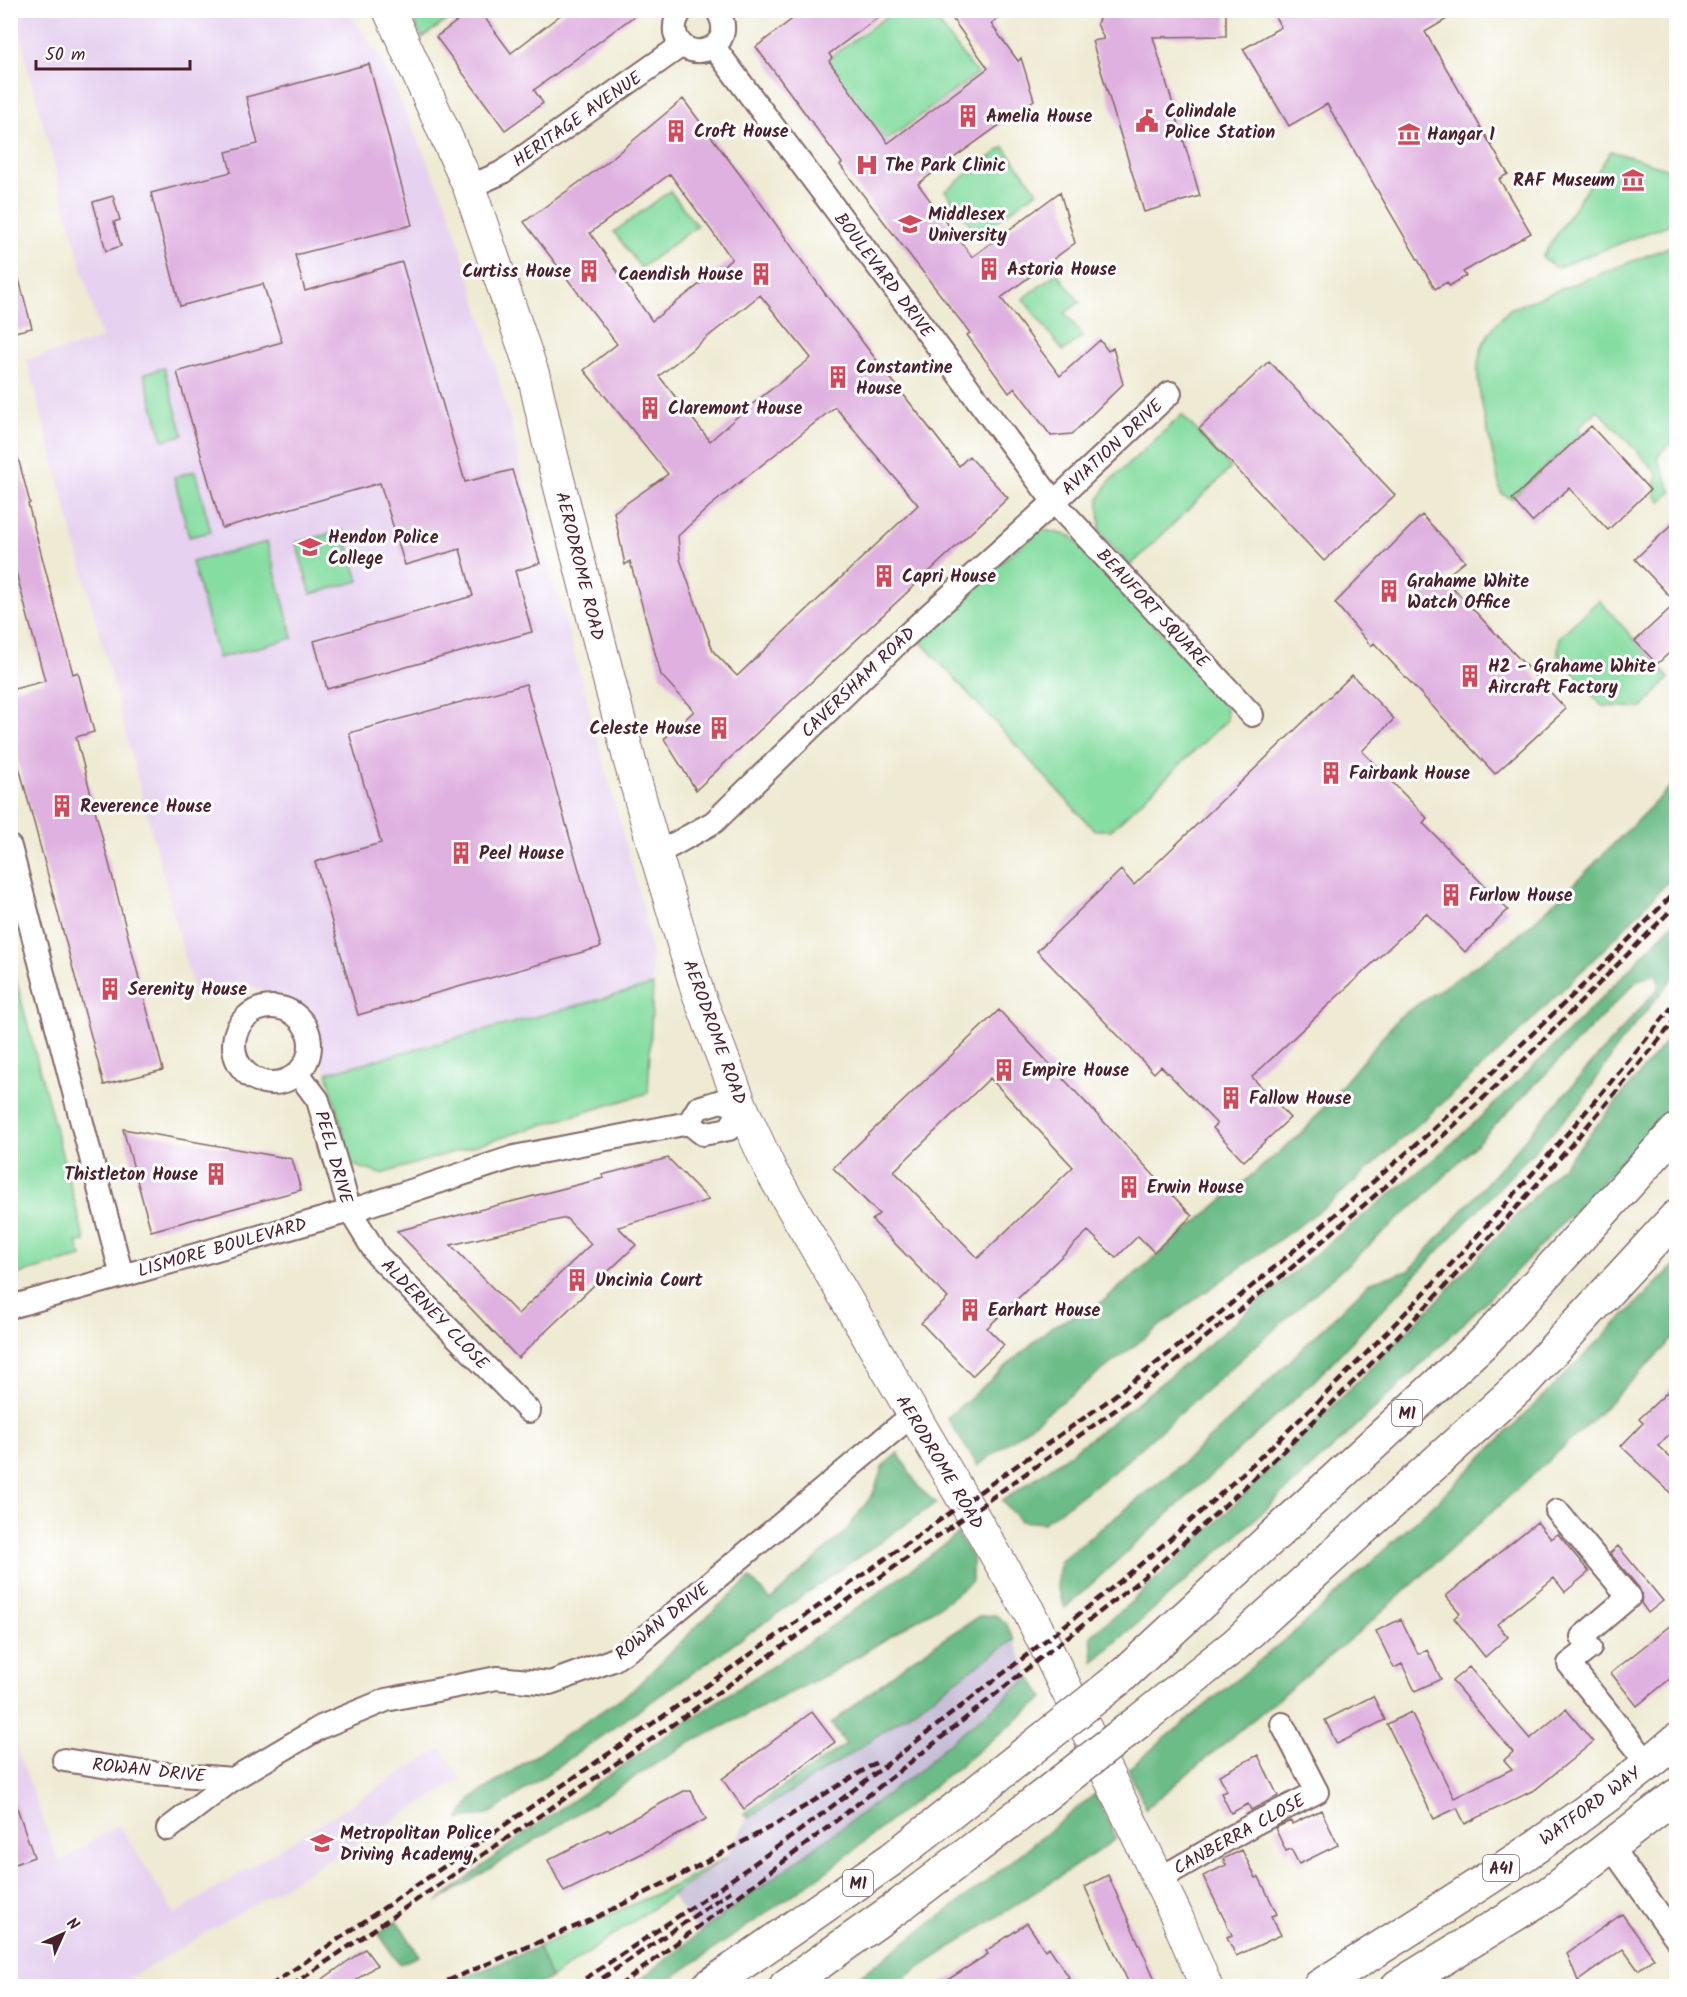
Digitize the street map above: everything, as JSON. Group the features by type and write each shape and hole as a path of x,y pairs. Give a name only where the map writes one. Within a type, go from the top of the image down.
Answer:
{"highway":[{"name":"M1","path":"709,1986 892,1859 1121,1677 1487,1339 1677,1131"},
{"name":"M1","path":"786,1986 899,1906 1235,1645 1521,1385 1677,1217"},
{"name":"WATFORD WAY","path":"1320,1986 1561,1829 1677,1741"},
{"name":"A41","path":"1418,1981 1548,1894 1677,1796"}],"street":[{"name":"AERODROME ROAD","path":"389,10 469,187 534,377 630,762 655,851 698,993 742,1108 771,1171 1028,1610 1159,1879 1206,1986"},
{"path":"682,10 675,22 675,29 682,45 698,52 714,47 723,34 723,13"},
{"name":"HERITAGE AVENUE","path":"469,187 501,173 682,45"},
{"name":"BOULEVARD DRIVE","path":"714,47 1054,502"},
{"name":"AVIATION DRIVE","path":"1054,502 1170,393"},
{"name":"BEAUFORT SQUARE","path":"1054,502 1252,715"},
{"name":"CAVERSHAM ROAD","path":"655,851 671,846 714,822 898,643 1054,502"},
{"name":"LISMORE BOULEVARD","path":"10,847 122,1276 350,1212 514,1157 689,1123 698,1108 721,1101 742,1108"},
{"name":"PEEL DRIVE","path":"298,1073 318,1100 350,1212"},
{"name":"ALDERNEY CLOSE","path":"350,1212 377,1255 530,1411"},
{"path":"10,1307 122,1276"},
{"name":"ROWAN DRIVE","path":"168,1829 233,1779 321,1727 386,1700 497,1678 550,1683 613,1660 637,1644 899,1426 914,1416"},
{"path":"1557,1511 1629,1597 1582,1637 1590,1648 1569,1664 1649,1764"},
{"name":"CANBERRA CLOSE","path":"1159,1879 1254,1824 1317,1792 1282,1725"},
{"name":"ROWAN DRIVE","path":"64,1760 141,1772 233,1779"},
{"path":"1611,1847 1677,1938"}],"shaded area":[{"name":"Hendon Police College","path":"17,11 348,11 380,57 448,207 480,312 512,427 521,472 566,623 643,907 651,948 653,984 327,1073 305,1008 242,982 194,992 27,360 101,339 25,57"},
{"path":"1014,1640 1030,1677 942,1749 925,1766 699,1933 671,1895 726,1857 748,1818 846,1757"},
{"name":"Metropolitan Police Driving Academy","path":"10,1731 59,1862 119,1824 175,1914 442,1748 461,1780 117,1986 11,1986"}],"green space":[{"path":"410,11 460,11 422,38"},
{"path":"894,11 930,11 977,74 886,141 826,60"},
{"path":"1004,147 1037,191 978,235 945,191"},
{"path":"1611,151 1676,171 1676,222 1556,268 1542,257"},
{"path":"670,191 697,226 641,268 614,232"},
{"path":"1676,244 1676,437 1657,457 1672,492 1661,501 1655,495 1657,473 1598,410 1578,428 1582,433 1511,499 1501,493 1485,420 1478,373 1482,347 1497,322 1510,309"},
{"path":"1057,273 1080,302 1065,313 1083,336 1063,351 1023,299"},
{"path":"164,368 183,435 163,440 144,374"},
{"path":"1182,415 1231,468 1130,566 1100,532 1099,499 1109,482"},
{"path":"195,471 211,532 189,537 174,477"},
{"path":"1040,529 1071,536 1225,702 1227,720 1111,830 1094,830 920,641 922,630"},
{"path":"343,530 359,581 311,594 296,543"},
{"path":"267,542 293,638 218,658 192,562"},
{"path":"1599,600 1669,678 1642,708 1602,706 1558,655 1559,637"},
{"path":"1676,781 1676,873 1612,941 1499,1052 1329,1204 1186,1306 978,1466 947,1418 1051,1327 1102,1302 1304,1131 1399,1017 1512,941 1572,886"},
{"path":"1676,920 1676,974 1620,1043 1582,1101 1312,1383 1065,1608 1057,1587 1060,1561 1169,1475 1233,1417 1370,1282 1409,1271 1660,986 1656,974 1638,980 1430,1191 1116,1470 1043,1523 1020,1521 1002,1501 1118,1418 1449,1146 1536,1064"},
{"path":"10,958 85,1241 77,1242 82,1257 11,1276"},
{"path":"653,985 648,1093 381,1174 352,1165 327,1073"},
{"path":"1676,1029 1676,1102 1608,1176 1538,1249 1394,1391 1245,1528 1093,1662 1091,1635 1129,1604 1219,1520 1443,1295 1576,1151"},
{"path":"1676,1264 1676,1336 1582,1430 1372,1621 1146,1808 1128,1769 1304,1624 1445,1494"},
{"path":"898,1453 919,1488 936,1503 491,1813 459,1820 472,1798 633,1690 701,1622 750,1578 771,1600 846,1531 873,1494 883,1466"},
{"path":"958,1534 972,1559 972,1581 943,1604 832,1672 684,1746 437,1902 528,1831 687,1721 805,1645"},
{"path":"996,1615 1006,1623 1014,1640 846,1757 748,1818 743,1814 846,1744 831,1724 911,1660 979,1616"},
{"path":"1030,1677 1044,1698 830,1869 660,1986 633,1986 699,1933 925,1766 942,1749"},
{"path":"1095,1794 1116,1839 892,1986 846,1986 982,1885"},
{"path":"727,1857 551,1978 538,1947 676,1885"},
{"path":"397,1920 419,1956 399,1964 379,1934"},
{"path":"538,1947 551,1978 536,1986 445,1986"}],"building":[{"path":"472,10 479,10 511,53 567,10 642,10 534,90 543,103 505,130 436,37"},
{"path":"804,10 888,10 829,54 832,58 829,61 888,143 988,68 946,10 1008,10 991,24 1018,61 1021,58 1034,100 918,184 972,257 1060,192 1075,243 1001,298 1060,376 1100,340 1108,351 1113,348 1123,384 1072,434 1051,436 1015,388 1009,393 967,335 970,333 840,165 842,163 756,47"},
{"name":"Colindale Police Station","path":"1102,10 1226,10 1226,36 1153,37 1200,196 1144,212 1092,41 1104,39 1097,24"},
{"name":"Hangar 1","path":"1271,10 1462,10 1425,32 1508,174 1499,179 1531,233 1463,272 1466,276 1449,286 1447,282 1435,289 1327,104 1289,126 1243,49 1281,27"},
{"path":"369,64 412,225 295,255 305,291 402,262 465,482 512,470 540,563 515,571 532,632 327,689 314,641 473,596 460,549 405,565 380,483 222,528 177,372 282,342 263,284 180,306 151,193 231,172 226,152 258,144 246,97"},
{"path":"683,99 826,295 959,466 969,456 1008,498 696,790 664,739 694,711 661,675 630,561 625,565 614,512 668,474 584,370 617,344 524,222 606,163","holes":["670,174 732,259 652,321 590,233","760,295 811,358 746,409 710,441 659,376","835,407 918,505 737,676 713,651 680,559 678,536 710,506"]},
{"path":"113,196 120,220 114,222 121,246 106,251 93,202"},
{"path":"10,268 16,268 32,328 10,333"},
{"path":"1269,361 1395,495 1324,561 1199,429"},
{"path":"1591,426 1650,490 1608,530 1569,488 1532,522 1512,499"},
{"path":"10,450 16,450 73,674 78,672 94,732 76,737 163,1070 104,1085 10,733 10,690 45,681 10,550"},
{"name":"H2 - Grahame White Aircraft Factory","path":"1422,515 1465,561 1444,578 1566,709 1495,774 1374,643 1371,646 1335,603"},
{"path":"1677,520 1677,646 1657,664 1635,641 1676,603 1635,559"},
{"path":"1352,675 1394,719 1362,751 1427,818 1423,823 1508,910 1465,952 1426,913 1252,1077 1290,1118 1244,1161 1213,1128 1217,1124 1161,1066 1154,1073 1037,951 1121,870 1134,885"},
{"name":"Peel House","path":"526,684 601,947 358,1015 315,862 381,843 349,733"},
{"path":"999,1010 1192,1216 1154,1252 1138,1236 1116,1258 1088,1231 987,1328 1004,1345 972,1376 921,1323 948,1298 872,1220 879,1214 833,1168","holes":["990,1078 1073,1167 978,1258 894,1171"]},
{"name":"Thistleton House","path":"123,1129 292,1159 301,1190 151,1231"},
{"name":"Uncinia Court","path":"668,1158 709,1200 618,1227 636,1245 518,1358 397,1231 604,1178 602,1175","holes":["566,1218 591,1244 518,1314 451,1245"]},
{"path":"1677,1383 1677,1426 1658,1446 1677,1464 1677,1499 1621,1446 1643,1423 1639,1419"},
{"path":"1537,1522 1551,1539 1558,1534 1589,1572 1565,1592 1554,1578 1497,1624 1508,1637 1485,1657 1454,1618 1460,1613 1446,1596"},
{"path":"1618,1546 1663,1601 1648,1613 1641,1603 1642,1595 1639,1588 1610,1553"},
{"path":"1401,1619 1418,1654 1427,1650 1441,1679 1415,1691 1402,1664 1394,1668 1376,1631"},
{"path":"1677,1620 1677,1673 1637,1706 1611,1673"},
{"path":"1469,1667 1530,1739 1566,1709 1593,1742 1536,1789 1465,1824 1457,1808 1434,1819 1387,1724 1411,1712 1454,1798 1512,1769 1504,1760 1513,1752 1452,1681"},
{"path":"1373,1696 1385,1720 1337,1744 1325,1720"},
{"path":"812,1712 835,1742 744,1809 722,1779"},
{"path":"1258,1755 1278,1796 1251,1810 1248,1804 1231,1813 1221,1793 1227,1791 1219,1775"},
{"path":"684,1791 691,1791 706,1819 564,1892 548,1860 609,1829 610,1831"},
{"path":"13,1796 34,1857 10,1866 10,1797"},
{"path":"1321,1810 1338,1845 1299,1864 1291,1849 1286,1851 1275,1828 1291,1821 1292,1824"},
{"path":"1242,1850 1256,1878 1259,1877 1277,1914 1271,1916 1281,1935 1236,1956 1227,1937 1232,1935 1203,1876 1226,1865 1223,1859"},
{"path":"1108,1875 1158,1986 1130,1986 1085,1887"},
{"path":"1622,1914 1654,1958 1638,1970 1623,1949 1578,1981 1567,1953"},
{"path":"1027,1923 1045,1950 1049,1947 1069,1977 1055,1986 938,1986 988,1954 986,1951"},
{"path":"365,1949 377,1965 347,1986 313,1986"}],"railway":[{"path":"270,1986 662,1717 1105,1403 1208,1323 1428,1134 1600,969 1676,891"},
{"path":"291,1986 675,1723 1118,1408 1289,1270 1431,1147 1524,1060 1676,905"},
{"path":"574,1986 768,1854 1084,1610 1170,1539 1305,1414 1435,1281 1559,1143 1676,1002"},
{"path":"619,1986 820,1833 1124,1593 1229,1502 1364,1371 1429,1303 1556,1163 1676,1019"},
{"path":"435,1986 591,1920 683,1874 776,1824 877,1762"},
{"path":"591,1986 731,1891"}],"place":[{"name":"Amelia House","path":"968,116"},
{"name":"Colindale Police Station","path":"1147,121"},
{"name":"Croft House","path":"676,131"},
{"name":"Hangar 1","path":"1409,134"},
{"name":"The Park Clinic","path":"867,165"},
{"name":"RAF Museum","path":"1633,180"},
{"name":"Middlesex University","path":"910,224"},
{"name":"Astoria House","path":"989,269"},
{"name":"Curtiss House","path":"589,271"},
{"name":"Caendish House","path":"761,274"},
{"name":"Constantine House","path":"838,377"},
{"name":"Claremont House","path":"650,408"},
{"name":"Hendon Police College","path":"310,547"},
{"name":"Capri House","path":"884,576"},
{"name":"Grahame White Watch Office","path":"1389,591"},
{"name":"H2 - Grahame White Aircraft Factory","path":"1470,676"},
{"name":"Celeste House","path":"719,728"},
{"name":"Fairbank House","path":"1331,773"},
{"name":"Reverence House","path":"62,806"},
{"name":"Peel House","path":"461,853"},
{"name":"Furlow House","path":"1451,895"},
{"name":"Serenity House","path":"110,989"},
{"name":"Empire House","path":"1004,1070"},
{"name":"Fallow House","path":"1231,1098"},
{"name":"Thistleton House","path":"216,1174"},
{"name":"Erwin House","path":"1129,1187"},
{"name":"Uncinia Court","path":"577,1280"},
{"name":"Earhart House","path":"970,1310"},
{"name":"Metropolitan Police Driving Academy","path":"322,1843"}]}
